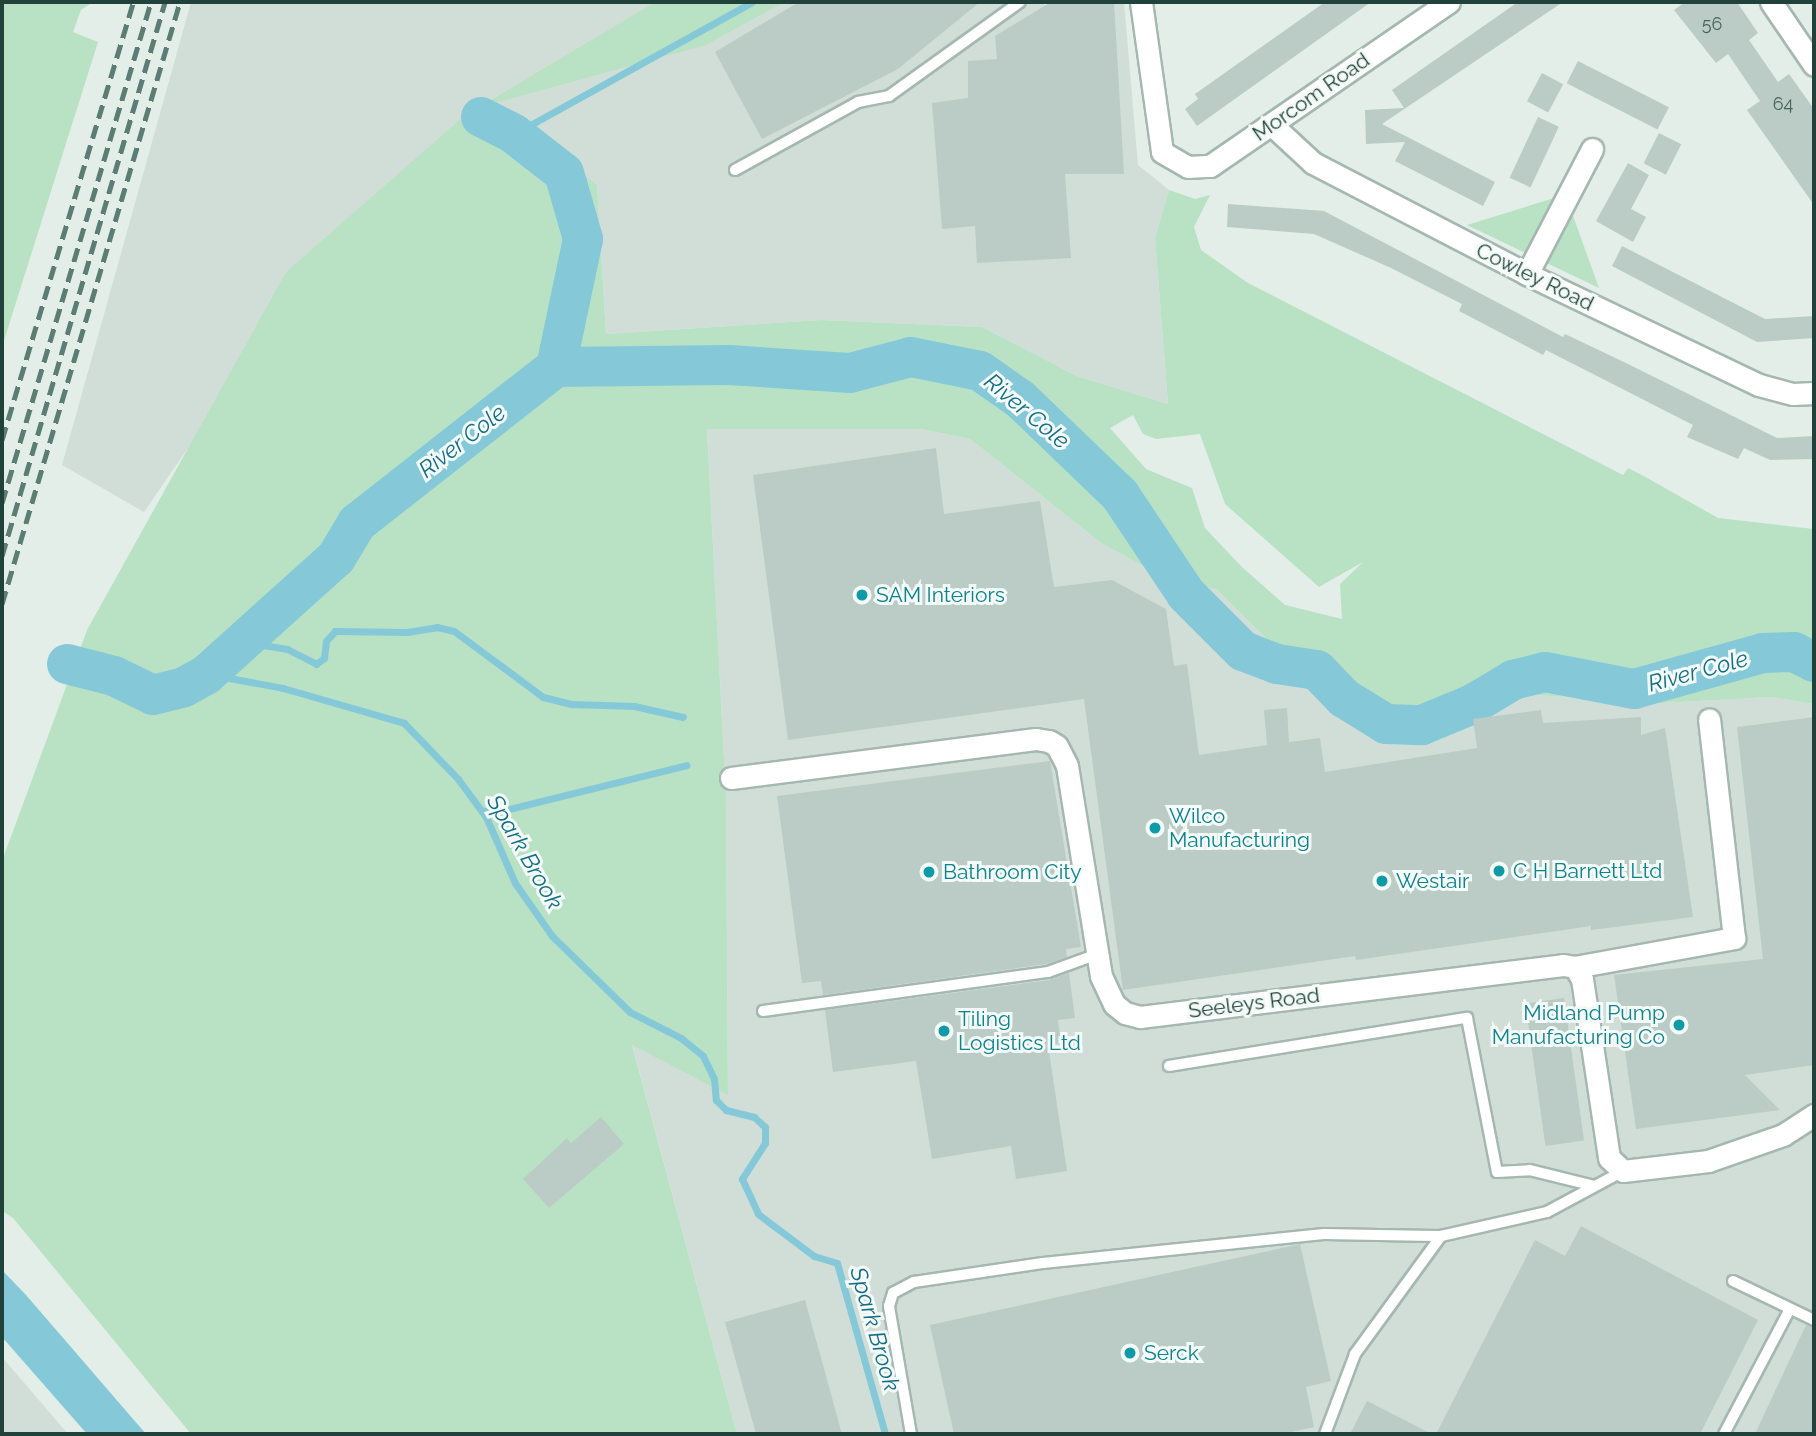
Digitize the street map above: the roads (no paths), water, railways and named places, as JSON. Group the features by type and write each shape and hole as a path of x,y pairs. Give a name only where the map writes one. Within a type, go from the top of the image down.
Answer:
{"street":[{"name":"Morcom Road","path":"1141,2 1162,152 1188,166 1210,166 1449,2"},
{"path":"1771,2 1814,65"},
{"name":"Cowley Road","path":"1272,125 1313,163 1527,274 1759,385 1793,394 1814,393"},
{"path":"1527,274 1592,149"},
{"name":"Seeleys Road","path":"732,778 1036,739 1057,746 1067,765 1097,954 1106,991 1114,1004 1140,1017 1575,967 1734,938 1709,719"},
{"path":"1575,967 1582,979 1609,1158 1623,1171 1708,1161 1783,1135 1814,1115"}],"lane":[{"path":"735,170 858,102 889,96 1020,2"},
{"path":"763,1010 1048,972 1097,954"},
{"path":"1169,1066 1467,1018 1497,1172 1530,1170 1594,1186"},
{"path":"911,1434 889,1306 893,1293 914,1282 1324,1234 1441,1236 1547,1212 1623,1171"},
{"path":"1325,1434 1355,1354 1441,1236"},
{"path":"1733,1281 1814,1320"},
{"path":"1724,1434 1790,1309"}],"water":[{"path":"2,1270 146,1434 87,1434 2,1337"}],"waterway":[{"path":"514,134 752,2"},
{"path":"481,117 514,134 564,173 583,239 556,367"},
{"name":"River Cole","path":"67,664 114,676 153,695 184,687 207,674 336,558 357,523 556,367 729,365 850,373 911,357 980,371 1020,399 1120,495 1186,594 1243,651 1277,664 1317,670 1344,698 1386,724 1422,725 1473,704 1513,680 1545,672 1634,689 1763,653 1794,652 1814,662"},
{"path":"244,642 287,649 316,664 324,658 326,641 335,631 407,632 437,627 454,631 543,697 572,704 634,706 683,717"},
{"name":"Spark Brook","path":"207,674 283,688 404,723 458,779 486,817 515,883 552,936 630,1012 681,1038 703,1056 714,1079 716,1100 726,1110 754,1117 765,1127 765,1143 742,1179 758,1214 814,1256 837,1263 885,1434"},
{"path":"482,811 505,810 687,765"}],"railway":[{"path":"2,440 133,2"},
{"path":"2,503 151,2"},
{"path":"2,556 165,2"},
{"path":"2,604 180,2"}],"place":[{"name":"SAM Interiors","path":"862,595"},
{"name":"Wilco Manufacturing","path":"1155,828"},
{"name":"C H Barnett Ltd","path":"1499,871"},
{"name":"Bathroom City","path":"929,872"},
{"name":"Westair","path":"1382,881"},
{"name":"Midland Pump Manufacturing Co","path":"1679,1025"},
{"name":"Tiling Logistics Ltd","path":"944,1031"},
{"name":"Serck","path":"1130,1353"}]}
